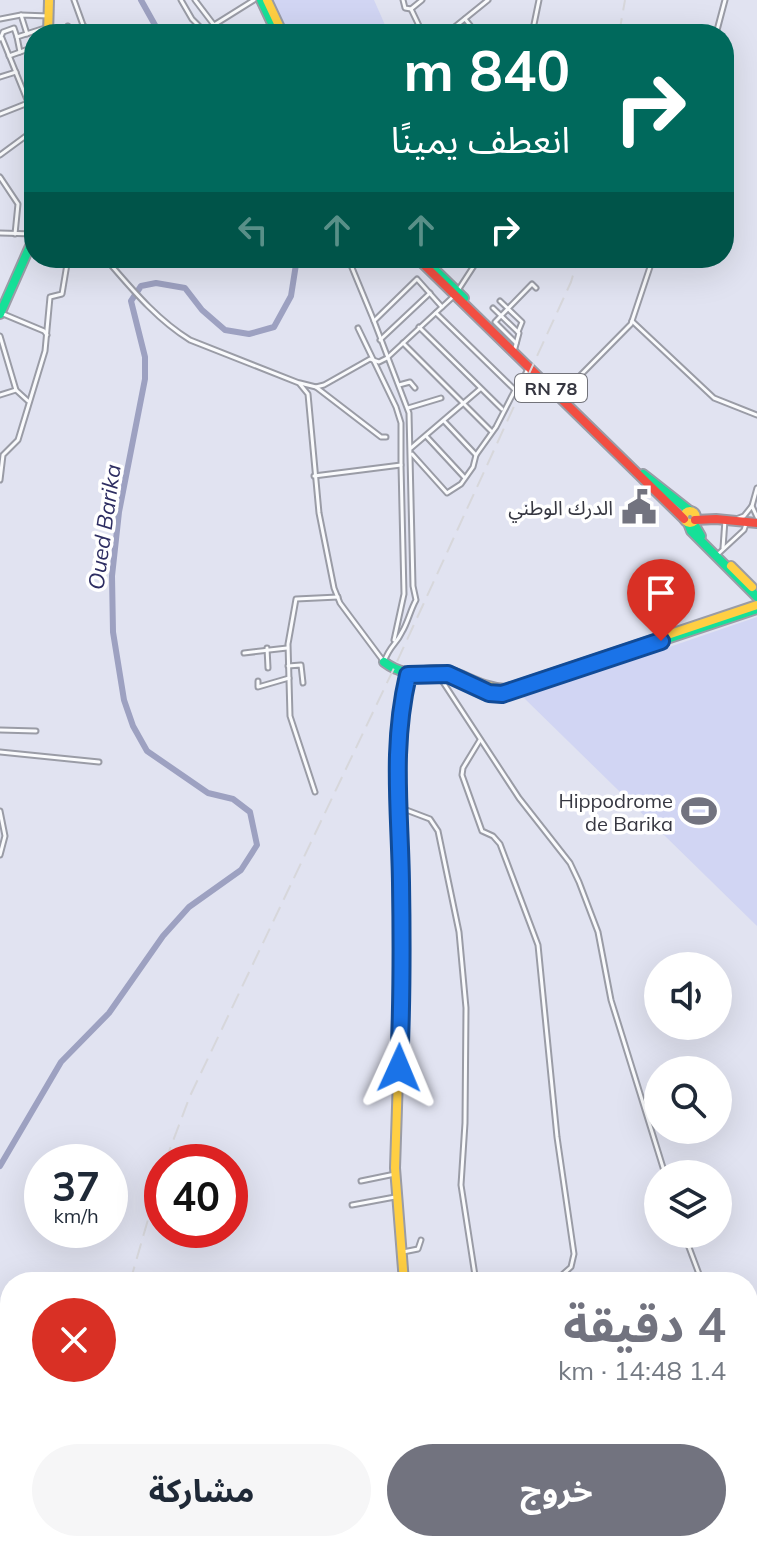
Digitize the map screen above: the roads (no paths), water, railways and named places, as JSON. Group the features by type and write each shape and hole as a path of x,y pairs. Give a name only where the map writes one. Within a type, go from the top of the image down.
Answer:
{"main road":[{"path":"48,24 49,0"},
{"path":"264,0 275,24"},
{"path":"0,313 24,259"},
{"name":"RN 78","path":"428,268 515,345 691,518"},
{"name":"RN 78","path":"432,268 529,366 691,518 704,540 719,552"},
{"path":"757,520 691,518 691,531 719,552 757,594"},
{"path":"384,662 409,675 457,671 491,688 509,688 757,607"},
{"path":"404,1272 395,1197 401,883 397,807 398,725 409,675"}],"street":[{"path":"74,0 83,24"},
{"path":"181,0 197,24"},
{"path":"195,0 213,24"},
{"path":"216,24 254,0"},
{"path":"403,0 405,8 411,9 422,0"},
{"path":"459,24 488,0"},
{"path":"534,24 539,0"},
{"path":"719,24 725,0"},
{"path":"411,9 418,24"},
{"path":"0,19 21,15 49,16"},
{"path":"21,15 24,24"},
{"path":"465,19 469,24"},
{"path":"20,52 14,28 3,32 1,39 24,93"},
{"path":"17,37 24,35"},
{"path":"9,56 24,51"},
{"path":"0,77 16,72"},
{"path":"0,114 24,105"},
{"path":"0,145 1,154 24,137"},
{"path":"0,177 18,204 15,234"},
{"path":"0,233 24,235"},
{"path":"0,480 3,455 18,440 48,336 50,297 62,294 66,268"},
{"path":"113,268 158,317 190,340 316,387 381,437 386,437"},
{"path":"352,268 408,408 413,586 416,600 402,633 393,642"},
{"path":"316,387 370,359 377,361 387,358 456,293 472,268"},
{"path":"562,394 610,348 632,321 650,268"},
{"path":"374,321 417,279 442,307"},
{"path":"515,345 495,322 532,284 536,288"},
{"path":"380,340 430,293"},
{"path":"500,301 522,322 515,345"},
{"path":"493,308 518,332"},
{"path":"0,313 44,331 48,336"},
{"path":"436,313 514,389"},
{"path":"632,321 714,398 757,415"},
{"path":"419,327 503,410"},
{"path":"299,383 308,394 314,476 327,557 338,597 360,633 384,662 393,642 404,594 401,423 377,361 358,328"},
{"path":"0,336 16,390 29,402"},
{"path":"403,343 492,432"},
{"path":"0,355 6,353"},
{"path":"411,451 447,493 461,484 529,366"},
{"path":"399,385 410,382 415,388"},
{"path":"411,451 480,389"},
{"path":"0,395 16,390"},
{"path":"408,408 441,398"},
{"path":"444,421 476,455"},
{"path":"426,436 465,478"},
{"path":"314,476 401,465"},
{"path":"719,552 729,520 744,516 752,506 757,488"},
{"path":"752,506 757,520"},
{"path":"719,552 744,530 746,522"},
{"path":"315,792 290,716 288,647 296,599 338,597"},
{"path":"244,653 288,647"},
{"path":"267,648 268,668"},
{"path":"288,666 301,665 303,683"},
{"path":"437,671 526,809 570,863 579,882 598,932 611,1000 661,1160"},
{"path":"258,681 258,687 289,678"},
{"path":"0,730 36,731"},
{"path":"480,740 463,768 463,780 482,831 500,844 538,945 557,1137 574,1254 571,1267 565,1272"},
{"path":"0,752 99,762"},
{"path":"397,807 423,816 435,825 459,932 466,1008 461,1196 474,1272"},
{"path":"0,811 5,836 0,855"},
{"path":"361,1181 395,1174"},
{"path":"352,1205 395,1197"},
{"path":"403,1252 418,1249 421,1240"},
{"path":"689,1248 698,1272"}],"waterway":[{"name":"Oued Barika","path":"141,0 154,24"},
{"name":"Oued Barika","path":"0,1166 61,1062 109,1013 163,936 189,907 241,870 257,845 250,812 233,799 208,793 147,751 133,726 124,700 113,632 112,576 119,512 145,379 145,357 131,301 141,286 156,283 185,288 202,310 225,330 249,334 274,327 291,296 295,268"}],"railway":[{"path":"621,24 625,0"},
{"path":"172,1144 190,1096 395,666 575,268"},
{"path":"133,1272 144,1233"}],"place":[{"name":"الدرك الوطني","path":"639,507"},
{"name":"Hippodrome de Barika","path":"699,811"}]}
